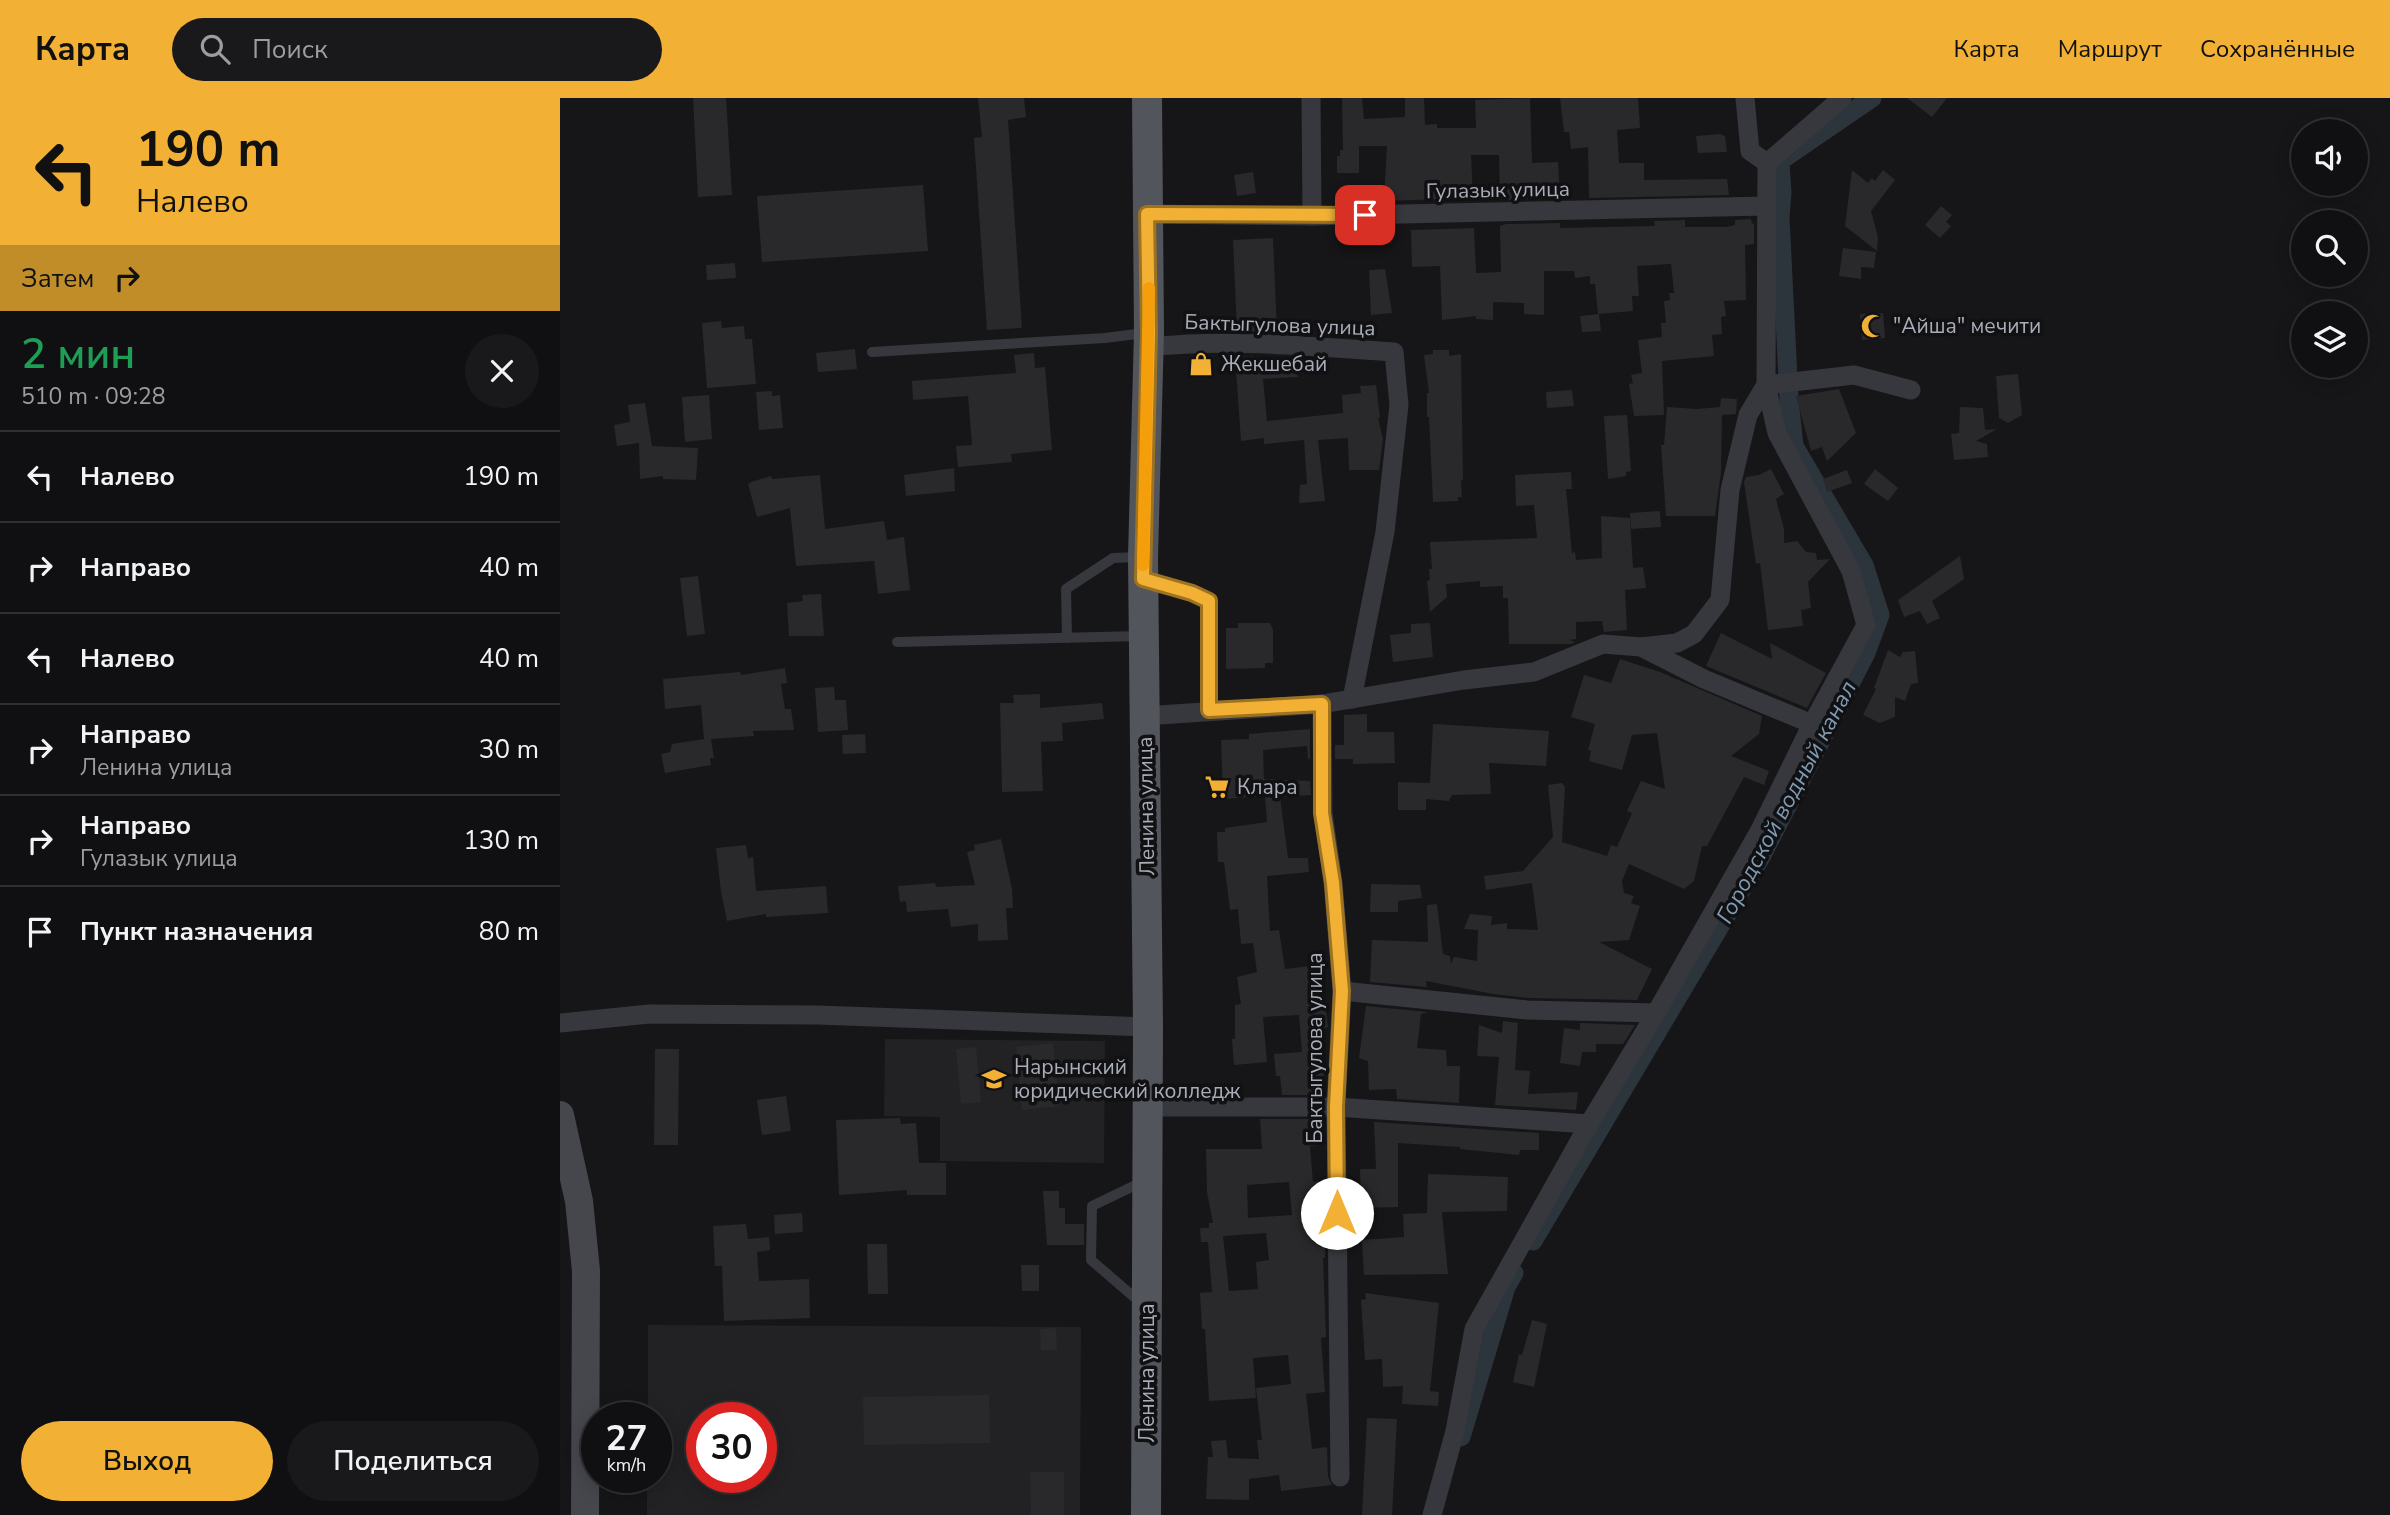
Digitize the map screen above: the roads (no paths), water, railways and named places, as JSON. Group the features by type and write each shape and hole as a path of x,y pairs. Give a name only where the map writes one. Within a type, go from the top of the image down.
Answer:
{"main road":[{"name":"Ленина улица","path":"1146,1515 1148,1027 1143,568 1149,340 1147,98"}],"street":[{"path":"1311,98 1312,216"},
{"path":"1745,98 1750,151 1767,163"},
{"path":"1432,1515 1455,1431 1474,1329 1589,1124 1656,1013 1760,830 1812,724 1866,625 1851,571 1777,433 1766,385 1767,163 1842,98"},
{"name":"Гулазык улица","path":"1147,214 1312,216 1766,206"},
{"name":"Бактыгулова улица","path":"1149,340 1185,344 1241,344 1394,352 1399,405 1385,532 1352,699"},
{"path":"1766,385 1854,375 1911,390"},
{"path":"1144,716 1322,704 1464,680 1534,672 1603,643 1641,647 1677,643 1693,634 1720,600 1730,490 1748,415 1766,385"},
{"path":"1641,647 1704,679 1812,724"},
{"name":"Бактыгулова улица","path":"1322,704 1322,813 1333,883 1342,991 1336,1107 1340,1477"},
{"path":"1342,991 1528,1010 1656,1013"},
{"path":"560,1023 649,1014 818,1015 1148,1027"},
{"path":"1147,1107 1336,1107 1589,1124"},
{"path":"560,1115 579,1201 586,1271 585,1515"}],"lane":[{"path":"872,352 1105,338 1149,340"},
{"path":"1067,638 1066,589 1113,558 1143,568 1209,601 1209,710"},
{"path":"897,642 1144,636"},
{"path":"1147,1180 1092,1206 1091,1260 1147,1309"}],"waterway":[{"name":"Городской водный канал","path":"1533,1241 1761,857 1866,653 1880,615 1864,565 1794,446 1789,399 1780,217 1780,161 1872,98"},
{"name":"Городской водный канал","path":"1461,1437 1506,1287 1514,1273"}],"place":[{"name":"\"Айша\" мечити","path":"1873,326"},
{"name":"Жекшебай","path":"1201,364"},
{"name":"Клара","path":"1217,787"},
{"name":"Нарынский юридический колледж","path":"994,1079"}]}
